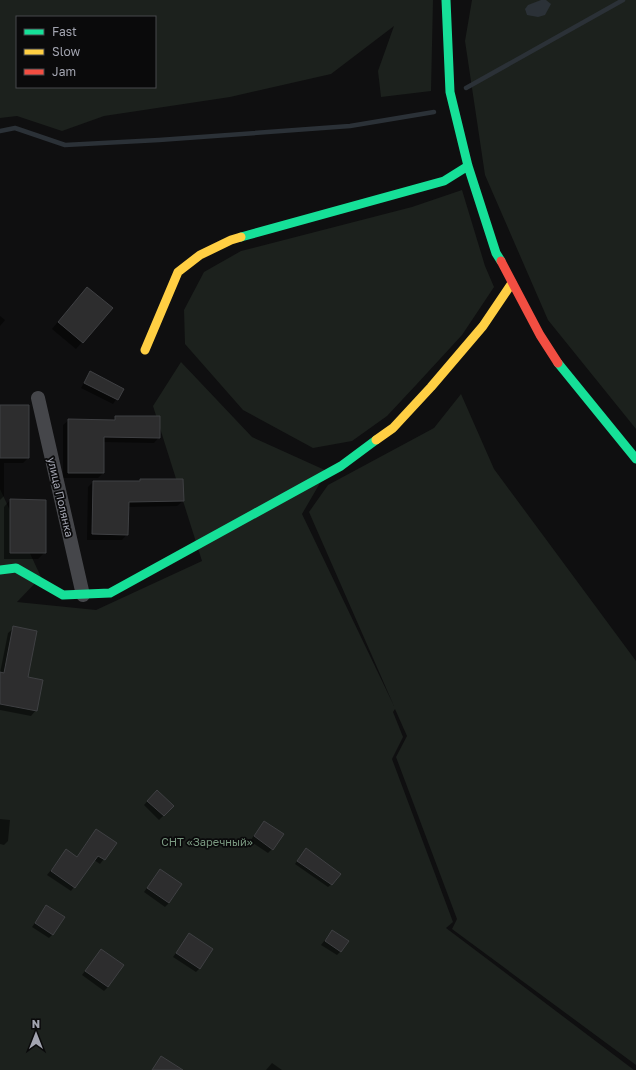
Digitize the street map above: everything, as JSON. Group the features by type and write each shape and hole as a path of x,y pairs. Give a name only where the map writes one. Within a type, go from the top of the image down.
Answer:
{"street":[{"path":"446,0 450,92 468,166 496,253 540,335 553,356 636,459"},
{"path":"145,350 178,272 200,255 231,240 444,181 468,166"},
{"path":"0,570 16,568 64,595 110,593 341,466 393,428 431,387 483,326 512,284"},
{"name":"улица Полянка","path":"38,398 83,595"}],"green space":[{"path":"0,0 433,0 431,91 381,97 378,71 394,26 331,74 230,97 104,116 62,131 17,116 0,118"},
{"path":"472,0 636,0 636,429 548,320 485,175 465,41"},
{"path":"462,190 485,266 494,287 462,335 416,385 387,416 352,441 313,448 243,410 185,344 184,310 204,272 241,251 412,207"},
{"name":"СНТ «Заречный»","path":"181,362 252,437 327,471 302,514 394,706 309,512 328,485 434,428 461,394 494,469 636,661 636,1065 452,929 457,919 396,757 407,736 395,709 393,712 403,737 392,759 453,922 446,928 634,1070 0,1070 0,489 41,577 17,602 96,610 202,561 153,406"}],"shaded area":[{"path":"541,0 546,0 551,4 545,15 538,17 527,15 525,9 528,5"}],"building":[{"path":"87,287 113,308 83,343 58,322"},
{"path":"90,371 124,389 118,400 84,383"},
{"path":"0,405 29,405 29,458 0,458"},
{"path":"115,416 160,416 160,438 104,437 104,473 68,473 68,419 115,420"},
{"path":"140,479 183,479 184,501 129,502 128,535 92,534 93,481 140,481"},
{"path":"10,499 46,500 46,553 10,553"},
{"path":"13,626 37,631 28,677 43,680 37,711 0,704 0,672 4,673"},
{"path":"157,790 174,806 164,816 147,801"},
{"path":"264,821 284,834 273,850 254,836"},
{"path":"96,829 117,843 105,860 98,856 75,888 51,871 66,849 77,857"},
{"path":"306,848 341,874 332,885 297,861"},
{"path":"160,869 182,884 169,903 147,888"},
{"path":"46,905 65,917 53,935 35,923"},
{"path":"332,930 349,941 341,952 325,941"},
{"path":"189,933 213,949 200,969 176,953"},
{"path":"101,949 124,965 108,987 85,971"},
{"path":"161,1056 183,1070 152,1070"}],"waterway":[{"path":"466,88 623,0"},
{"path":"0,131 15,128 65,145 159,140 350,126 434,112"}],"traffic: fast":[{"path":"446,0 450,92 468,166 496,253 501,261"},
{"path":"241,237 444,181 468,166"},
{"path":"558,363 636,459"},
{"path":"0,570 16,568 63,595 110,593 341,466 376,440"}],"traffic: slow":[{"path":"145,350 178,272 200,255 231,240 241,237"},
{"path":"376,440 393,428 431,387 483,326 512,283"}],"traffic: jam":[{"path":"501,261 540,335 558,363"}]}
